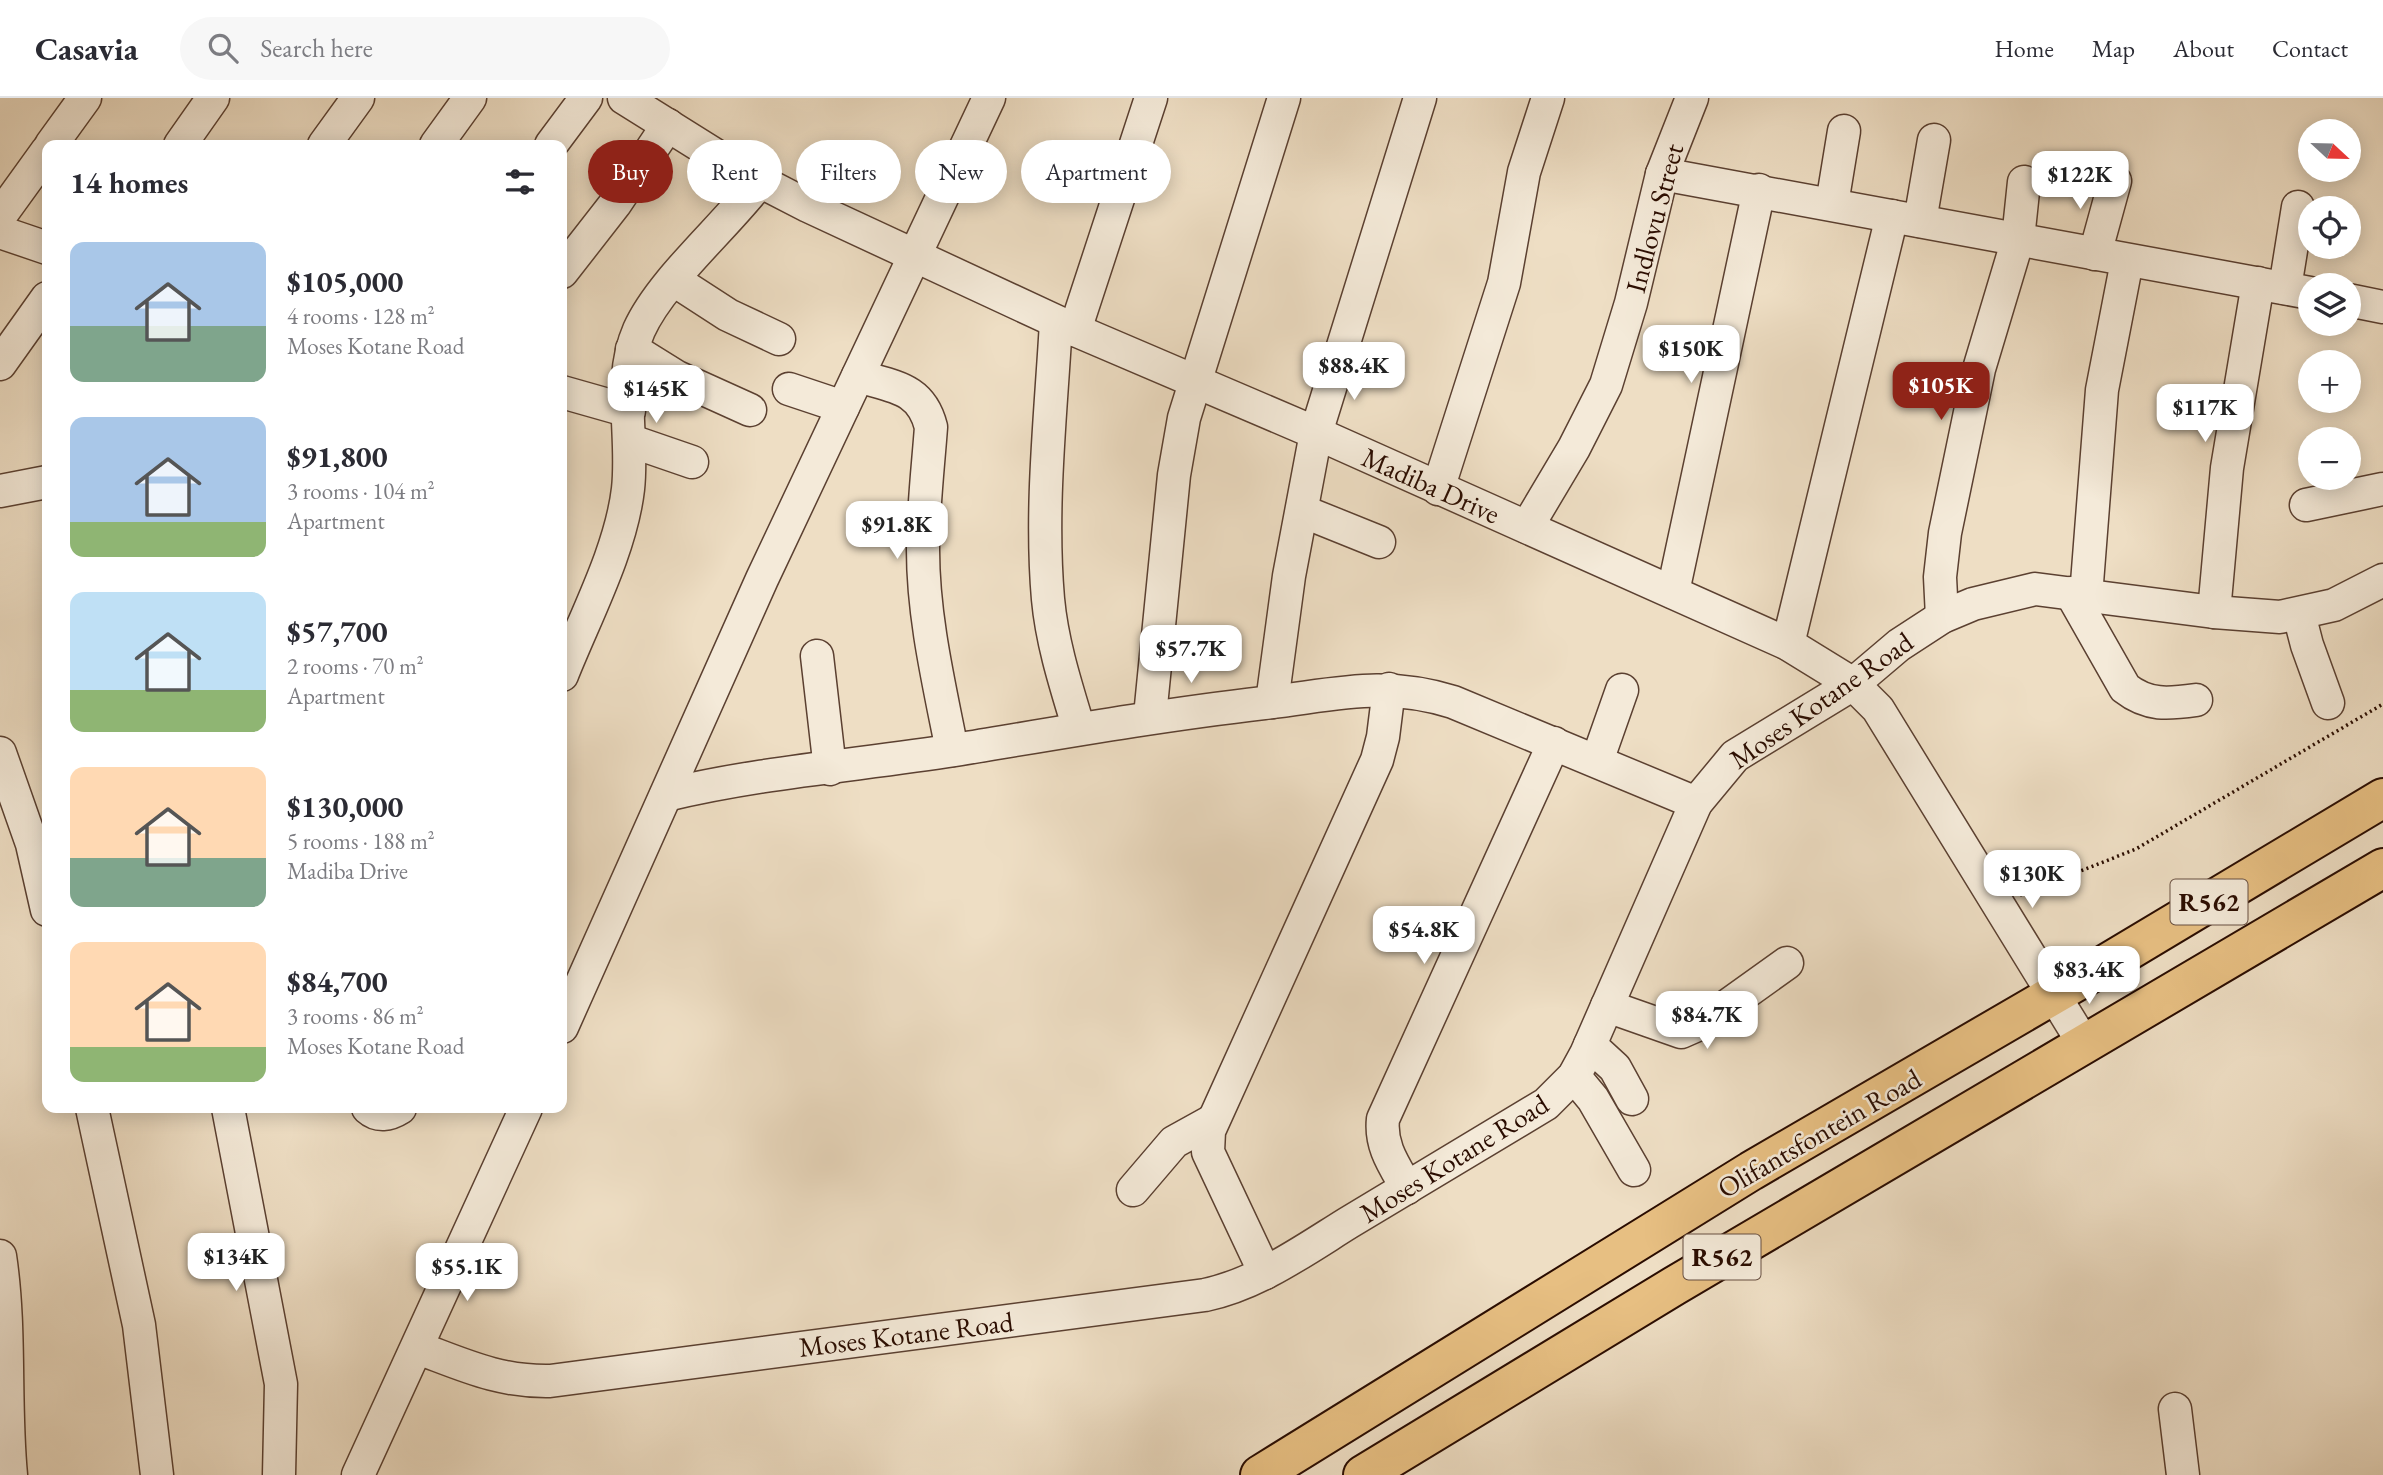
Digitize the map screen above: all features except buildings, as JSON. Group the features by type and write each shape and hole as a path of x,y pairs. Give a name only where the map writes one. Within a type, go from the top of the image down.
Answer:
{"main road":[{"name":"Olifantsfontein Road","path":"1260,1475 1740,1178 2052,997 2383,798"},
{"name":"Olifantsfontein Road","path":"1363,1475 1674,1286 2383,868"}],"street":[{"path":"55,140 85,98"},
{"path":"184,140 213,98"},
{"path":"328,140 358,98"},
{"path":"440,140 470,98"},
{"path":"555,140 586,98"},
{"name":"Madiba Drive","path":"624,98 693,140"},
{"path":"567,1016 762,579 989,98"},
{"path":"1079,729 1061,669 1048,600 1046,520 1065,326 1151,98"},
{"path":"1150,716 1174,475 1184,418 1284,98"},
{"path":"1272,702 1316,433 1420,98"},
{"path":"1438,489 1504,283 1524,173 1548,98"},
{"name":"Indlovu Street","path":"1527,527 1574,448 1606,385 1631,303 1662,174 1692,98"},
{"path":"567,266 615,204 668,125"},
{"path":"1832,204 1844,131"},
{"path":"1787,644 1906,218 1934,140"},
{"path":"0,216 42,157"},
{"path":"1662,174 2285,288"},
{"path":"2095,254 2115,181"},
{"path":"1942,617 1940,578 1945,533 1979,369 2018,239 2025,182"},
{"path":"1673,592 1759,190"},
{"name":"Madiba Drive","path":"782,191 1065,326 1316,433 1787,644 1853,684 1890,727 2052,997 2084,1044"},
{"path":"567,662 618,534 628,492 628,376 632,349 651,309 743,203"},
{"path":"2214,612 2227,468 2285,288 2298,207"},
{"path":"0,232 42,246"},
{"path":"2127,261 2102,390 2078,594 2125,688 2139,699 2162,705 2196,700"},
{"path":"674,281 728,315 779,339"},
{"path":"2361,303 2383,307"},
{"path":"0,364 42,305"},
{"path":"632,349 677,377 750,410"},
{"path":"858,376 907,391 920,399 927,408 931,427 924,525 925,587 933,659 952,750"},
{"path":"789,388 843,407"},
{"path":"567,394 630,426 692,462"},
{"path":"0,491 42,483"},
{"path":"2306,505 2383,489"},
{"path":"1302,511 1379,542"},
{"name":"Moses Kotane Road","path":"418,1348 493,1377 519,1382 550,1381 1205,1295 1265,1273 1546,1104 1574,1076 1590,1045 1696,803 1735,756 1853,684 1899,645 1942,617 1973,604 2035,589 2214,612 2280,617 2334,605 2383,580"},
{"path":"2299,614 2328,703"},
{"path":"817,656 830,769"},
{"path":"666,794 711,784 830,769 1150,716 1272,702 1326,692 1389,689 1419,691 1453,702 1696,803"},
{"path":"1265,1273 1208,1152 1212,1121 1377,760 1384,737 1389,689"},
{"path":"1597,761 1622,690"},
{"path":"1407,1188 1386,1152 1381,1135 1383,1119 1554,743"},
{"path":"0,752 32,844 42,888"},
{"path":"1607,1006 1681,1032 1706,1021 1787,962"},
{"path":"1590,1045 1615,1068 1632,1099"},
{"path":"1574,1076 1593,1099 1634,1170"},
{"path":"93,1113 139,1325 157,1475"},
{"path":"230,1113 281,1384 279,1475"},
{"path":"358,1475 524,1113"},
{"path":"1133,1190 1174,1142 1212,1121"},
{"path":"0,1256 8,1347 6,1425 11,1475"},
{"path":"2175,1409 2183,1475"}],"path":[{"path":"1998,905 2046,883 2136,849 2383,704"}]}
